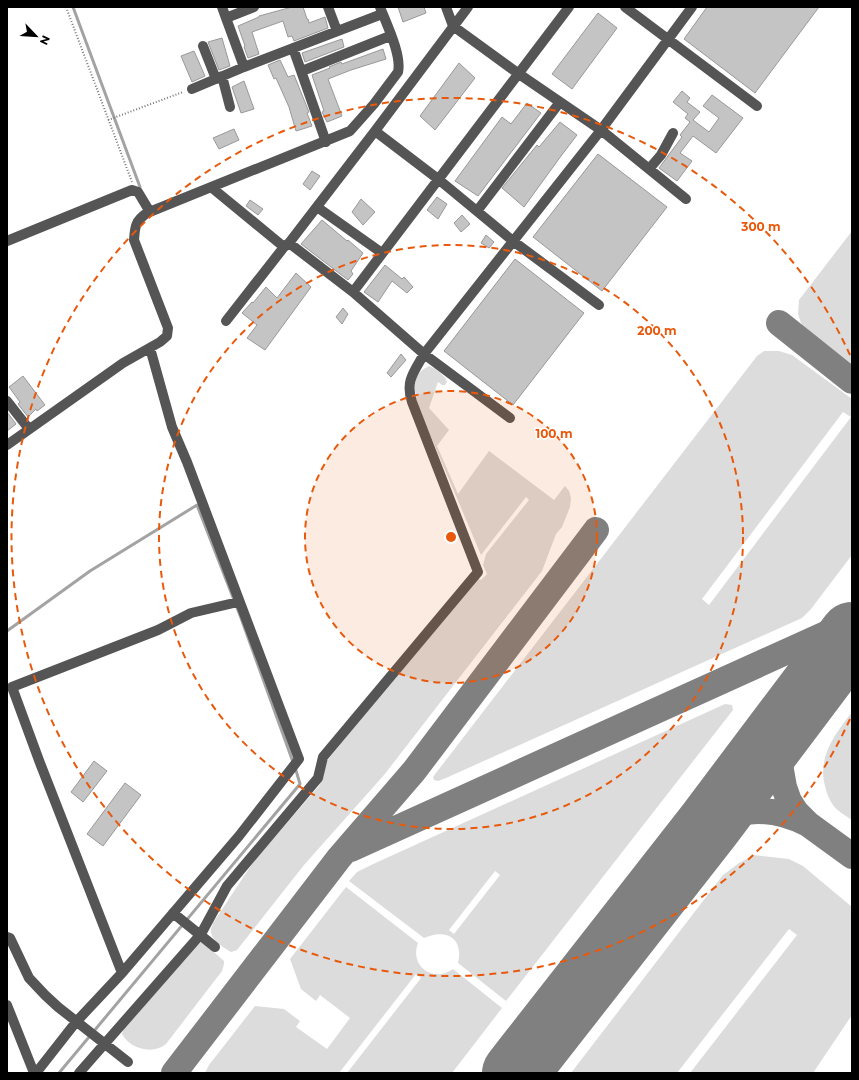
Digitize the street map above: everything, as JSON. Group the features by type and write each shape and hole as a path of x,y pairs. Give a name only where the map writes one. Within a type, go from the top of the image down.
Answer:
{"street":[{"path":"222,7 244,67"},
{"path":"226,18 254,7"},
{"path":"328,7 337,31"},
{"path":"446,7 453,26 519,74 601,130 686,199"},
{"path":"226,321 317,207 468,7"},
{"path":"353,292 569,7"},
{"path":"625,7 757,106"},
{"path":"79,1073 201,934 227,886 318,778 323,757 478,572 409,393 409,384 424,354 601,130 692,7"},
{"path":"7,445 123,363 150,348 167,336 168,328 134,240 135,229 139,218 150,212 350,131 374,104 398,72 399,66 381,10 337,31 192,89"},
{"path":"302,71 390,36"},
{"path":"203,46 219,77 230,107"},
{"path":"294,48 326,142"},
{"path":"477,211 560,102"},
{"path":"375,131 438,179 513,241 599,305"},
{"path":"649,169 661,154 673,133"},
{"path":"211,187 286,245 353,292 424,354 510,418"},
{"path":"7,241 132,190 138,192 150,212"},
{"path":"317,207 382,254"},
{"path":"7,1005 35,1073 76,1022 122,973 239,836 299,759 238,602 187,462 172,427 150,348"},
{"path":"7,401 29,430"},
{"path":"122,973 12,687 158,630 191,613 238,602"},
{"path":"173,913 201,934 215,947"},
{"path":"7,937 10,938 29,978 58,1007 128,1062"}],"path":[{"path":"66,7 132,183"},
{"path":"108,120 192,89"}],"shaded area":[{"path":"852,231 852,364 822,341 812,339 801,323 798,314 799,300"},
{"path":"764,351 779,351 792,355 852,399 852,555 811,609 802,618 446,778 438,781 434,780 433,777 436,773 757,356","holes":["843,412 851,417 709,605 702,599"]},
{"path":"429,366 440,372 447,382 445,385 442,385 438,382 429,408 449,430 437,446 458,494 489,451 554,500 565,486 569,491 571,498 570,507 562,527 556,534 542,571 384,775 304,865 237,950 231,952 218,943 212,936 211,929 213,923 254,861 319,786 323,778 326,762 473,580 477,578 481,580 487,574 483,565 486,554 529,500 526,497 481,555 418,406 415,383 419,373"},
{"path":"725,704 732,705 733,710 506,1001 458,963 458,947 456,941 452,937 439,934 424,938 349,881 357,872","holes":["495,871 500,875 454,934 449,930"]},
{"path":"852,712 852,820 837,809 831,802 824,782 823,772 826,753 830,744"},
{"path":"754,855 789,859 803,866 852,907 852,1015 813,1073 690,1073 797,935 789,929 677,1073 571,1073 723,875 739,863"},
{"path":"346,887 418,943 416,952 417,959 425,970 438,974 446,973 453,969 502,1008 452,1073 347,1073 421,978 416,974 339,1073 205,1073 209,1065 255,1006 284,1009 300,1021 296,1027 327,1049 350,1018 320,995 316,1001 301,989 290,959"},
{"path":"201,942 224,961 222,971 166,1044 155,1049 148,1050 136,1047 122,1034 124,1028"}],"building":[{"path":"292,7 303,7 309,23 325,17 328,28 294,41 292,36 288,37 283,21 252,32 259,54 248,58 238,26 259,16"},
{"path":"398,7 424,7 426,13 403,22"},
{"path":"707,7 819,7 755,93 684,39"},
{"path":"598,13 617,28 572,89 552,74"},
{"path":"222,38 230,66 219,70 208,42"},
{"path":"342,39 344,47 305,62 302,53"},
{"path":"383,49 386,59 328,79 342,116 327,122 322,112 324,111 312,75 341,62 342,64"},
{"path":"194,51 205,76 192,82 181,56"},
{"path":"280,60 288,77 294,75 309,112 307,113 312,126 296,131 289,107 276,78 274,79 268,65"},
{"path":"459,63 475,78 435,130 420,116"},
{"path":"244,81 254,109 241,113 232,87"},
{"path":"682,91 690,98 687,102 700,112 693,120 709,132 719,118 703,106 712,95 743,118 716,153 693,136 680,153 692,161 677,181 659,168 682,137 680,135 690,122 685,118 688,114 673,102"},
{"path":"527,103 541,113 478,196 455,181 502,117 511,124"},
{"path":"560,122 577,135 524,207 502,188 537,145 539,147"},
{"path":"234,129 239,140 219,149 213,138"},
{"path":"598,154 667,207 602,291 533,237"},
{"path":"312,171 320,176 310,190 303,184"},
{"path":"437,197 447,204 438,219 427,210"},
{"path":"361,199 375,212 363,225 352,212"},
{"path":"250,200 263,209 258,215 246,206"},
{"path":"462,215 470,224 461,232 454,223"},
{"path":"322,220 363,253 351,271 353,274 348,280 301,244"},
{"path":"486,235 494,242 489,248 481,243"},
{"path":"515,259 584,313 513,405 444,351"},
{"path":"385,265 402,279 404,277 413,287 407,293 392,281 378,302 364,292"},
{"path":"296,273 311,287 265,350 247,338 257,325 242,313 252,302 253,303 266,287 277,298"},
{"path":"343,308 348,314 342,324 336,317"},
{"path":"401,354 406,360 391,377 387,373"},
{"path":"23,376 45,405 37,411 36,409 28,417 18,404 20,402 9,387"},
{"path":"7,412 16,424 7,431"},
{"path":"94,761 107,771 83,802 71,792"},
{"path":"125,783 141,795 103,846 87,834"}],"waterway":[{"path":"73,7 140,187"},
{"path":"7,631 90,571 197,505 241,618 293,762"},
{"path":"59,1073 300,784 295,767"}],"taxiway":[{"path":"779,323 852,381"},
{"path":"174,1073 339,858 414,771 596,530"},
{"path":"351,849 852,622"},
{"path":"785,726 779,747 779,759 784,787 789,801 796,812 808,824 852,856"},
{"path":"709,825 733,814 758,811 783,814 808,824"}],"runway":[{"path":"515,1073 709,825 852,635"}]}
